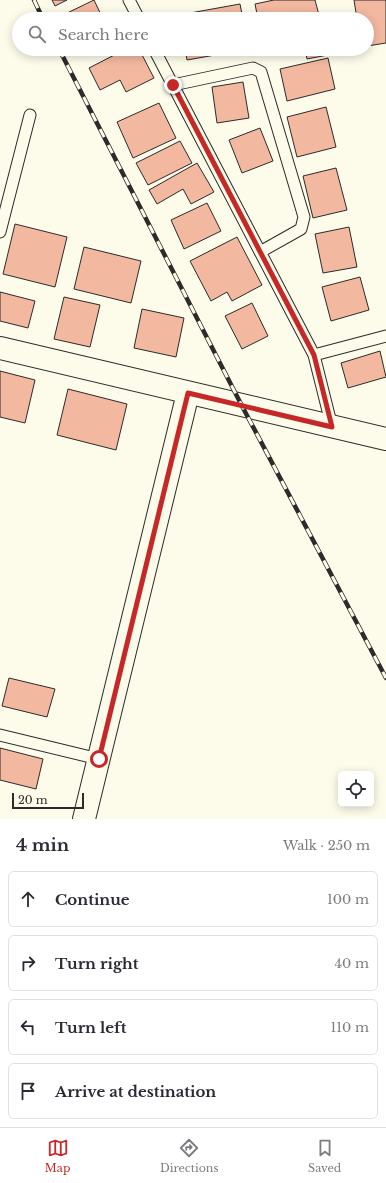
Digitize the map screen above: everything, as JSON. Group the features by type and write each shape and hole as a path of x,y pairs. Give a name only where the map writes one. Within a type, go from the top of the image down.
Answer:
{"street":[{"path":"0,348 386,439"},
{"path":"84,819 188,393"}],"lane":[{"path":"129,0 135,12"},
{"path":"158,56 314,355 332,427"},
{"path":"173,85 253,68 261,72 304,217 301,229 260,252"},
{"path":"0,232 30,115"},
{"path":"314,355 386,336"},
{"path":"0,735 99,759"}],"building":[{"path":"52,0 67,0 55,6"},
{"path":"94,0 100,12 69,12"},
{"path":"274,0 315,0 318,12 257,12 255,4"},
{"path":"354,0 386,0 386,43 374,45 374,12 356,12"},
{"path":"240,4 242,12 196,12"},
{"path":"112,56 143,56 154,78 126,92 120,80 100,90 89,68"},
{"path":"186,56 210,56 187,60"},
{"path":"306,56 323,56 307,59"},
{"path":"328,58 335,89 287,101 280,69"},
{"path":"243,82 249,118 217,123 212,87"},
{"path":"159,103 176,138 133,158 117,122"},
{"path":"326,107 336,147 297,157 287,117"},
{"path":"260,128 273,161 242,173 229,140"},
{"path":"180,141 192,163 148,185 136,163"},
{"path":"197,163 214,192 191,204 183,189 157,204 149,190"},
{"path":"336,168 347,210 313,218 303,176"},
{"path":"207,203 221,231 184,249 171,220"},
{"path":"15,224 67,237 55,287 3,274"},
{"path":"349,227 357,267 323,273 315,234"},
{"path":"237,237 262,285 232,301 227,292 211,301 190,261"},
{"path":"84,247 141,261 131,303 74,289"},
{"path":"360,277 369,310 331,321 322,287"},
{"path":"0,292 35,301 28,328 0,321"},
{"path":"64,297 100,305 90,347 54,339"},
{"path":"252,303 268,336 242,349 225,316"},
{"path":"142,309 184,318 176,357 134,348"},
{"path":"380,351 386,377 348,388 341,363"},
{"path":"0,371 35,380 25,423 0,417"},
{"path":"68,389 127,404 116,450 57,435"},
{"path":"9,678 55,689 47,717 2,706"},
{"path":"0,748 43,759 36,789 0,780"}],"railway":[{"path":"34,0 40,12"},
{"path":"63,56 242,406 386,678"}],"route":[{"path":"99,759 188,393 332,427 314,355 173,85"}]}
